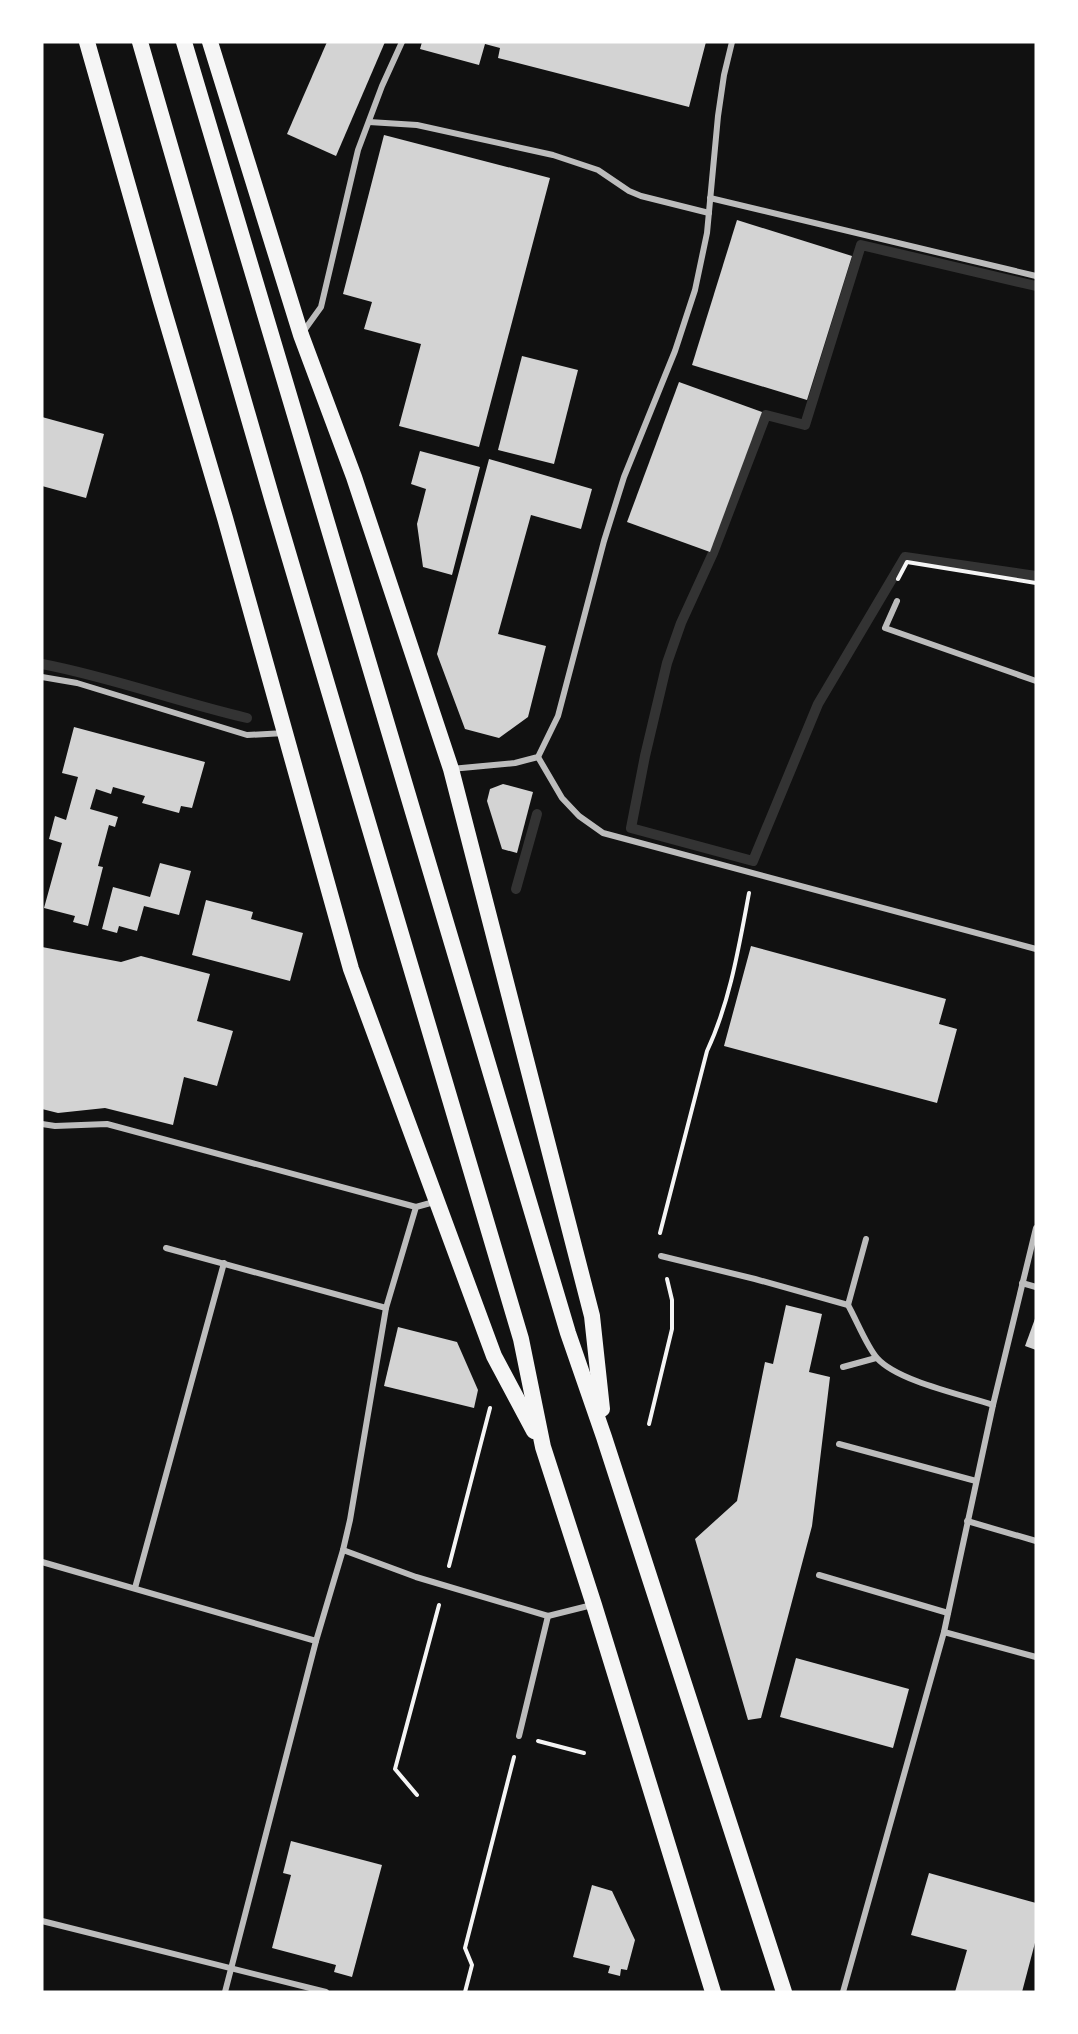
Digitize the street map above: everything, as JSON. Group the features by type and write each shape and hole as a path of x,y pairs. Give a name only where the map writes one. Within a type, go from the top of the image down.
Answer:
{"highway":[{"path":"87,42 351,969 494,1356 543,1447"},
{"path":"140,42 273,502 521,1339 543,1447 713,1992"},
{"path":"184,42 568,1333 604,1437 784,1992"},
{"path":"210,42 301,335 354,477 451,769 592,1316 604,1437"}],"street":[{"path":"301,335 321,307 358,150 382,86 402,42"},
{"path":"451,769 515,763 538,757 558,716 604,541 624,477 685,321 701,261 709,213 718,116 732,42"},
{"path":"369,122 417,125 553,155 598,170 629,191 641,196 709,213"},
{"path":"710,198 1036,276"},
{"path":"897,601 885,628 1036,681"},
{"path":"42,677 77,683 247,735 285,733"},
{"path":"538,757 562,798 579,816 603,833 1036,949"},
{"path":"42,1124 56,1126 107,1124 416,1208 436,1201"},
{"path":"225,1992 316,1641 344,1550 386,1308 416,1208"},
{"path":"843,1992 944,1632 993,1405 1036,1228"},
{"path":"866,1239 848,1305 876,1358 890,1369 908,1378 993,1405"},
{"path":"166,1248 386,1308"},
{"path":"661,1256 848,1305"},
{"path":"135,1588 224,1263"},
{"path":"1022,1283 1036,1287"},
{"path":"843,1367 876,1358"},
{"path":"839,1444 976,1481"},
{"path":"967,1521 1036,1541"},
{"path":"344,1550 416,1577 548,1616 594,1605"},
{"path":"42,1562 316,1641"},
{"path":"819,1575 948,1613"},
{"path":"519,1736 548,1616"},
{"path":"944,1632 1036,1657"},
{"path":"42,1922 326,1992"}],"path":[{"path":"897,601 891,592 907,562 1036,583"},
{"path":"649,1424 672,1329 672,1300 658,1247 661,1224 707,1051 717,1029 740,941 753,873"},
{"path":"465,1992 472,1965 465,1948 519,1736 584,1753"}],"building":[{"path":"327,42 385,42 336,156 287,134"},
{"path":"422,42 706,42 689,107 498,58 500,48 485,44 479,65 420,49"},
{"path":"384,135 550,178 479,447 399,426 421,344 364,329 372,302 343,294"},
{"path":"737,220 852,256 807,400 692,365"},
{"path":"522,356 578,370 554,464 498,450"},
{"path":"679,382 762,412 710,552 627,522"},
{"path":"42,417 104,434 86,498 42,486"},
{"path":"420,451 480,467 452,575 423,567 417,524 426,489 411,484"},
{"path":"489,459 592,489 581,529 531,515 498,634 546,646 528,717 499,738 465,729 437,654"},
{"path":"74,727 205,762 192,808 181,806 179,813 142,803 145,796 113,787 111,794 96,789 90,809 118,817 115,827 109,825 98,866 103,867 88,926 73,922 75,916 44,908 62,843 49,839 55,816 66,820 78,777 62,773"},
{"path":"503,784 533,792 517,853 502,849 487,801 490,789"},
{"path":"160,863 191,871 179,915 144,906 137,931 119,926 117,933 102,929 113,887 150,897"},
{"path":"206,900 253,912 251,919 303,933 290,981 192,955"},
{"path":"751,946 946,999 939,1024 957,1029 937,1103 724,1046"},
{"path":"42,947 121,962 141,956 210,974 197,1021 233,1031 217,1086 184,1077 173,1125 105,1108 58,1113 42,1109"},
{"path":"786,1305 822,1314 809,1372 830,1377 812,1526 761,1718 748,1720 695,1539 737,1501 765,1362 773,1364"},
{"path":"1036,1316 1036,1350 1025,1346"},
{"path":"398,1327 457,1342 478,1390 474,1408 384,1386"},
{"path":"796,1658 909,1689 893,1748 780,1717"},
{"path":"291,1841 382,1865 352,1977 334,1972 336,1965 272,1948 291,1875 283,1873"},
{"path":"929,1873 1036,1903 1036,1939 1022,1992 955,1992 967,1950 911,1935"},
{"path":"592,1885 612,1891 635,1940 627,1970 621,1969 620,1976 608,1973 610,1966 573,1957"}],"waterway":[{"path":"1036,286 861,245 805,425 766,415 713,553 681,623 667,663 631,828 753,861 818,704 905,557 1036,576"},
{"path":"42,664 247,718"},
{"path":"516,889 537,814"}]}
